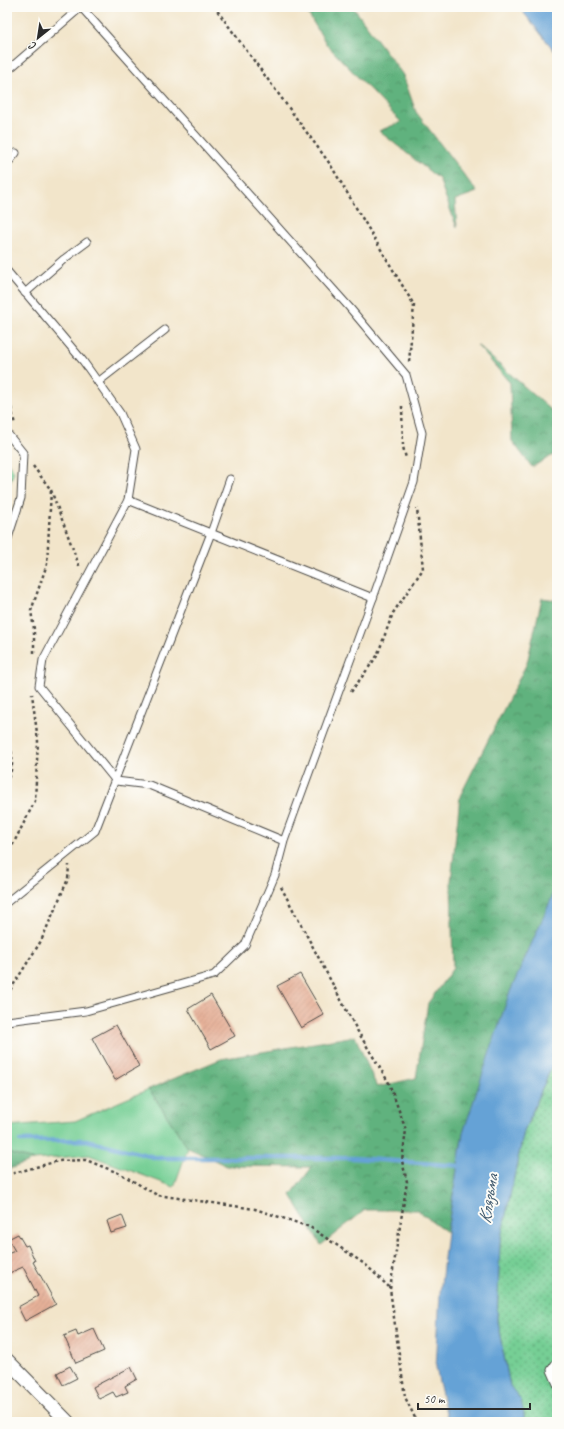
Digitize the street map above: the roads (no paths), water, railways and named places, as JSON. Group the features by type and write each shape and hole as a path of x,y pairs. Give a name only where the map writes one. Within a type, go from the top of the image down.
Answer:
{"street":[{"path":"7,1360 68,1422"}],"lane":[{"path":"7,71 81,7 349,307 406,375 422,433 414,482 284,840 275,875 245,945 214,976 86,1011 7,1021"},
{"path":"7,164 16,153"},
{"path":"25,293 64,259 87,242"},
{"path":"7,271 98,382 120,413 136,449 128,500 43,660 39,686 116,781 149,785 284,840"},
{"path":"98,382 165,330"},
{"path":"7,433 24,453 21,498 7,541"},
{"path":"7,902 95,831 116,781 211,533 230,479"},
{"path":"128,500 373,598"},
{"path":"557,1361 551,1370 557,1384"}],"water":[{"path":"519,7 557,7 557,54"},
{"name":"Клязьма","path":"557,886 557,1054 524,1131 500,1242 497,1321 510,1386 521,1400 524,1422 448,1422 436,1368 440,1293 447,1232 463,1133 509,994"}],"waterway":[{"path":"20,1141 86,1140 158,1158 353,1158 462,1166"}]}
